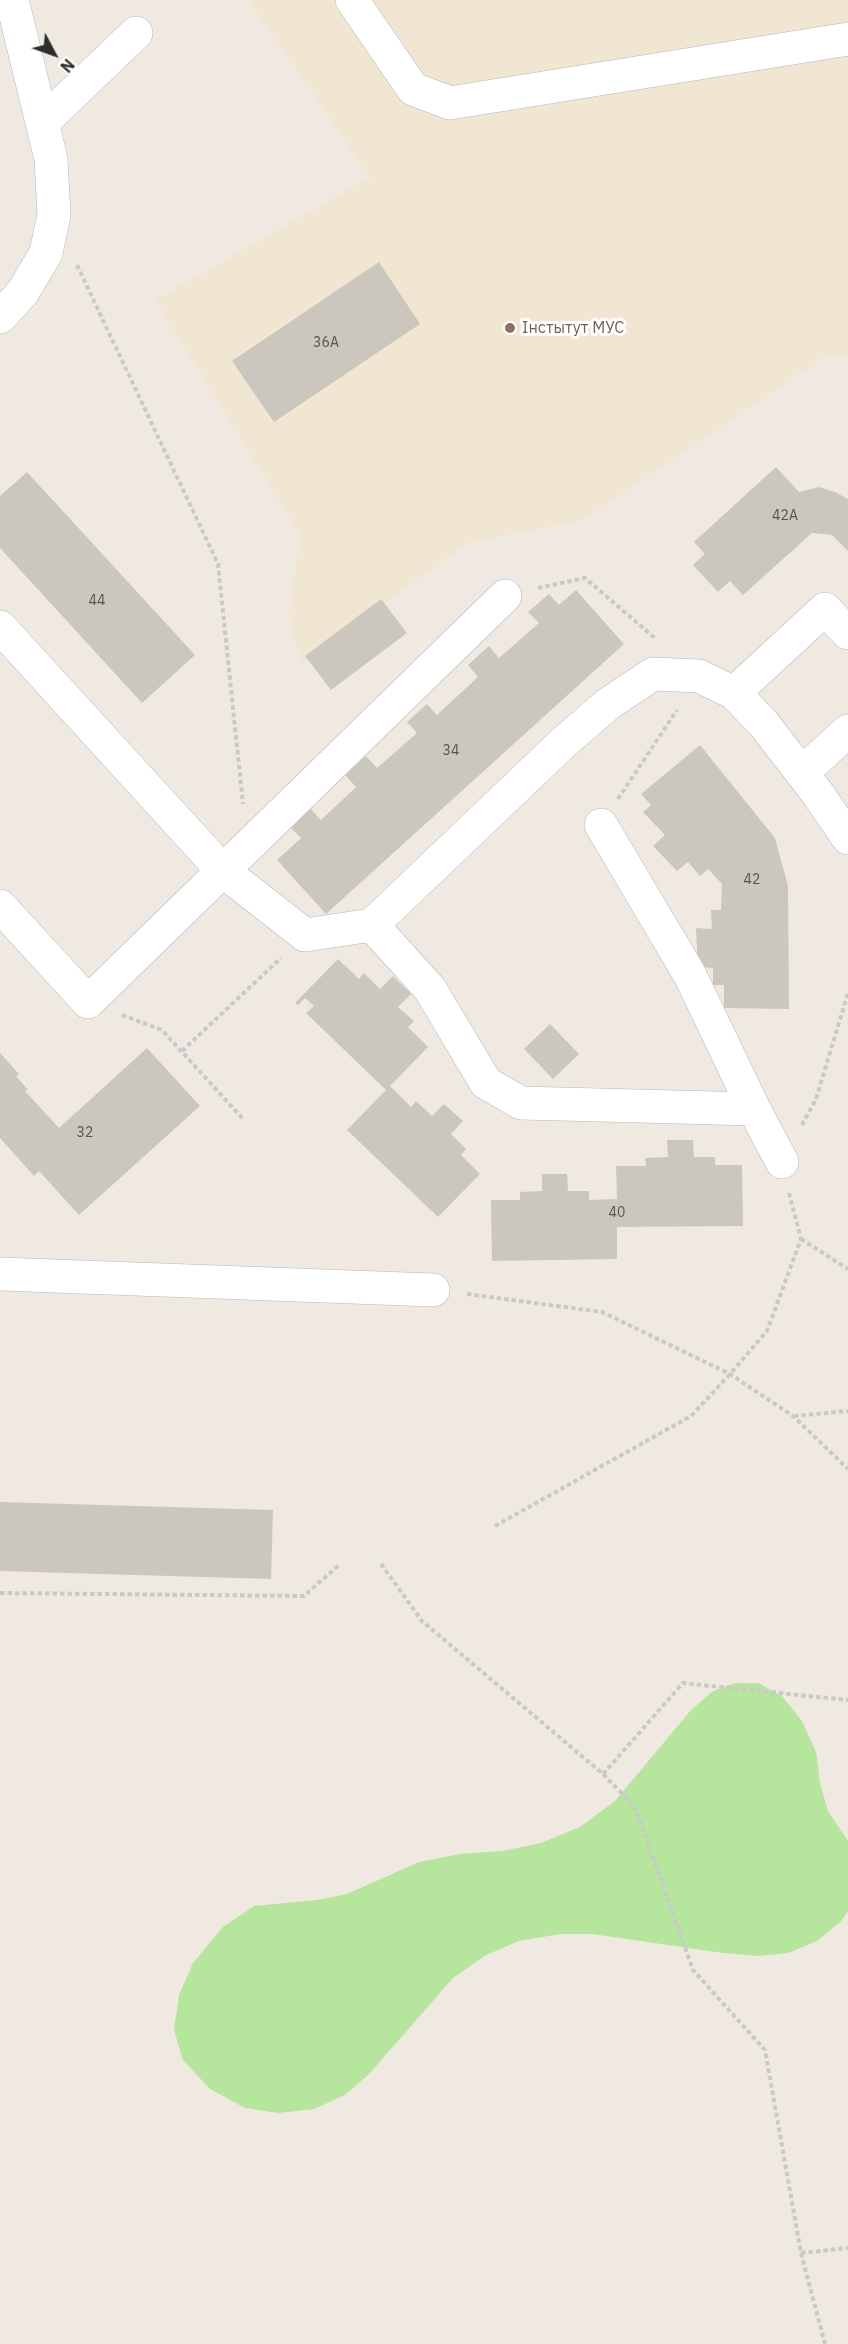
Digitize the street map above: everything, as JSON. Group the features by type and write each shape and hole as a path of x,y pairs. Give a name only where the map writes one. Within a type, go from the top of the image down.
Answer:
{"street":[{"path":"0,317 23,292 46,253 54,215 51,159 12,0"},
{"path":"352,0 413,88 450,103 848,39"},
{"path":"42,123 136,33"},
{"path":"0,906 88,1002 505,596"},
{"path":"734,693 825,609 848,633"},
{"path":"0,627 223,872 305,935 372,925 564,742 608,704 652,674 699,676 734,693 763,723 848,838"},
{"path":"802,773 848,731"},
{"path":"601,825 690,975 782,1162"},
{"path":"372,925 430,989 486,1083 521,1103 754,1109"},
{"path":"0,1274 433,1290"}],"path":[{"path":"54,215 218,564 248,847"},
{"path":"505,596 585,578 699,676 601,825"},
{"path":"182,1052 305,935"},
{"path":"495,1526 691,1416 766,1331 801,1239 782,1162 816,1099 848,993"},
{"path":"88,1002 162,1030 243,1119"},
{"path":"801,1239 848,1269"},
{"path":"433,1290 602,1312 730,1374 793,1416 848,1469"},
{"path":"793,1416 848,1411"},
{"path":"381,1564 422,1621 603,1774 634,1807 693,1970 765,2050 801,2253 825,2344"},
{"path":"0,1593 304,1596 339,1565"},
{"path":"603,1774 682,1683 848,1700"},
{"path":"801,2253 848,2248"}],"shaded area":[{"name":"Інстытут МУС","path":"248,0 848,0 848,355 827,356 581,521 466,544 301,665 289,613 300,535 155,300 370,177"}],"green space":[{"path":"735,1683 758,1683 782,1696 802,1721 816,1752 820,1783 828,1811 848,1841 848,1911 841,1921 817,1941 788,1953 759,1956 592,1934 560,1934 519,1941 486,1955 453,1978 369,2074 345,2095 314,2109 278,2113 245,2108 210,2089 183,2060 174,2030 179,1995 193,1963 223,1927 254,1906 317,1900 347,1894 419,1862 460,1854 502,1851 541,1843 580,1827 615,1801 691,1710 713,1691"}],"building":[{"path":"379,262 420,324 274,422 232,361"},
{"path":"776,467 799,492 819,487 848,499 848,551 832,535 812,533 743,595 730,581 718,592 693,565 705,554 694,542"},
{"path":"27,472 195,655 142,703 0,548 0,496"},
{"path":"576,590 624,644 326,914 277,860 301,838 290,827 311,809 321,820 356,787 345,775 366,756 377,768 417,733 407,722 427,704 437,715 478,677 468,665 489,646 499,658 539,623 528,612 549,594 559,605"},
{"path":"381,599 407,633 331,690 305,656"},
{"path":"700,745 775,838 788,886 789,1009 724,1008 724,985 713,985 713,968 698,967 696,928 712,929 711,910 721,910 722,884 708,869 700,876 688,862 677,871 653,846 665,835 643,812 651,805 641,794"},
{"path":"338,959 359,979 364,973 380,989 393,976 411,994 398,1007 414,1021 408,1027 428,1047 390,1086 411,1107 416,1101 432,1116 444,1104 463,1121 451,1134 466,1149 461,1155 480,1174 438,1217 347,1130 386,1090 306,1013 314,1006 305,998 298,1005 295,1003"},
{"path":"550,1024 579,1054 553,1079 524,1049"},
{"path":"147,1048 200,1106 79,1215 39,1171 34,1176 0,1138 0,1053 19,1074 16,1076 28,1090 25,1091 59,1128"},
{"path":"667,1140 693,1140 694,1157 715,1157 715,1165 742,1165 743,1226 617,1227 617,1259 492,1261 491,1200 520,1200 520,1192 542,1191 542,1174 567,1174 568,1191 589,1191 589,1200 617,1199 616,1166 646,1166 645,1158 668,1157"},
{"path":"0,1502 273,1510 271,1579 0,1571"}],"place":[{"name":"Інстытут МУС","path":"510,328"}]}
